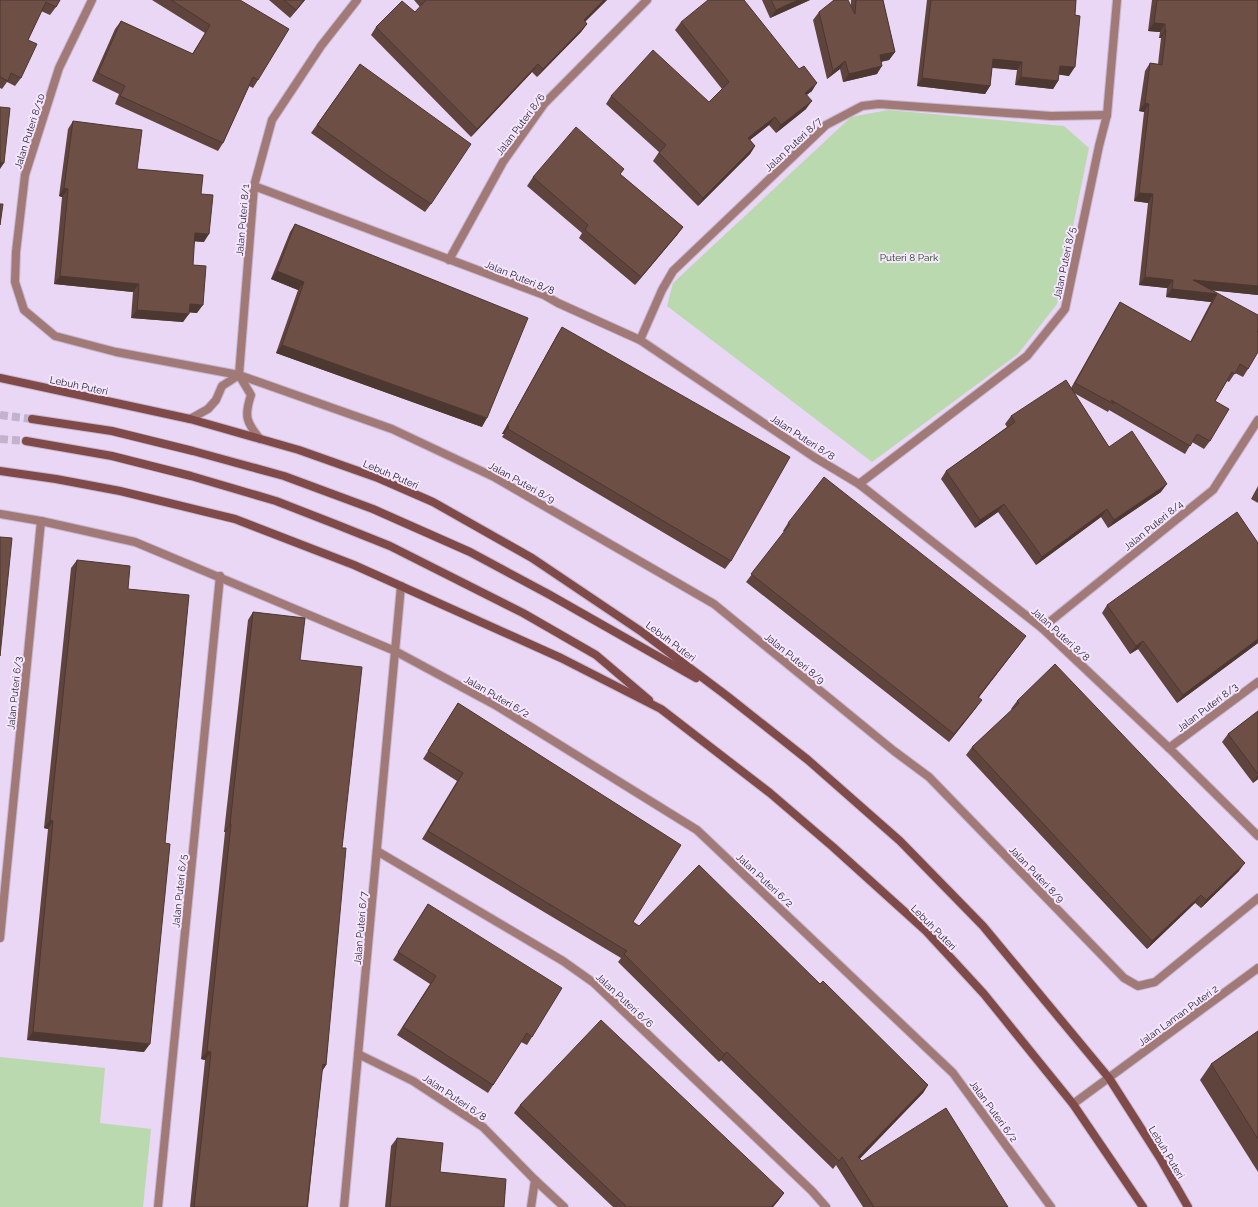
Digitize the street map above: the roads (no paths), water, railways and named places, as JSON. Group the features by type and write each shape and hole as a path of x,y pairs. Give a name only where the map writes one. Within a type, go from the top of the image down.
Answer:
{"main road":[{"name":"Lebuh Puteri","path":"0,378 190,419 299,450 378,478 432,502 532,558 642,632 728,696 808,760 900,840 983,926 1109,1078 1160,1158 1188,1207"},
{"name":"Lebuh Puteri","path":"32,419 112,431 193,451 284,476 373,509 470,552 550,595 728,696"},
{"name":"Lebuh Puteri","path":"26,441 112,456 191,476 276,502 335,524 383,544 523,613 596,655 660,709 770,793 833,847 926,931 984,994 1073,1104 1143,1207"},
{"name":"Lebuh Puteri","path":"0,471 56,479 120,491 235,519 354,565 401,586 561,658 660,709"}],"street":[{"name":"Jalan Puteri 8/10","path":"92,0 59,68 25,174 16,252 15,282 24,310 55,336 116,352 239,375"},
{"name":"Jalan Puteri 8/1","path":"239,375 254,186 272,120 321,46 356,0"},
{"name":"Jalan Puteri 8/6","path":"449,260 503,162 544,104 647,0"},
{"name":"Jalan Puteri 8/5","path":"859,484 1027,356 1065,308 1098,146 1107,115 1117,0"},
{"name":"Jalan Puteri 8/7","path":"640,340 662,290 673,270 826,125 862,106 879,104 1051,116 1107,115"},
{"name":"Jalan Puteri 8/8","path":"254,186 544,295 558,303 640,340 814,457 859,484 1042,628 1258,836"},
{"path":"190,419 208,409 216,400 222,386 239,375 251,395 246,409 250,426 260,439"},
{"name":"Jalan Puteri 8/9","path":"239,375 392,429 494,477 714,604 894,751 929,777 1124,978 1138,986 1155,982 1258,898"},
{"name":"Jalan Puteri 8/4","path":"1042,628 1213,490 1258,420"},
{"name":"Jalan Puteri 6/2","path":"0,514 41,521 135,542 220,576 395,651 497,706 698,830 953,1073 1051,1207"},
{"name":"Jalan Puteri 6/3","path":"0,938 41,521"},
{"name":"Jalan Puteri 6/5","path":"158,1207 220,576"},
{"name":"Jalan Puteri 6/7","path":"344,1207 401,586"},
{"name":"Jalan Puteri 8/3","path":"1168,748 1258,682"},
{"name":"Jalan Puteri 6/6","path":"377,851 562,961 594,983 812,1191 826,1207"},
{"name":"Jalan Laman Puteri 2","path":"1073,1104 1258,968"},
{"name":"Jalan Puteri 6/8","path":"358,1054 414,1081 483,1127 564,1207"},
{"path":"531,1207 535,1180"}],"tunnel":[{"path":"0,415 32,419"},
{"path":"0,439 26,441"}],"park label":[{"name":"Puteri 8 Park","path":"909,257"}]}
